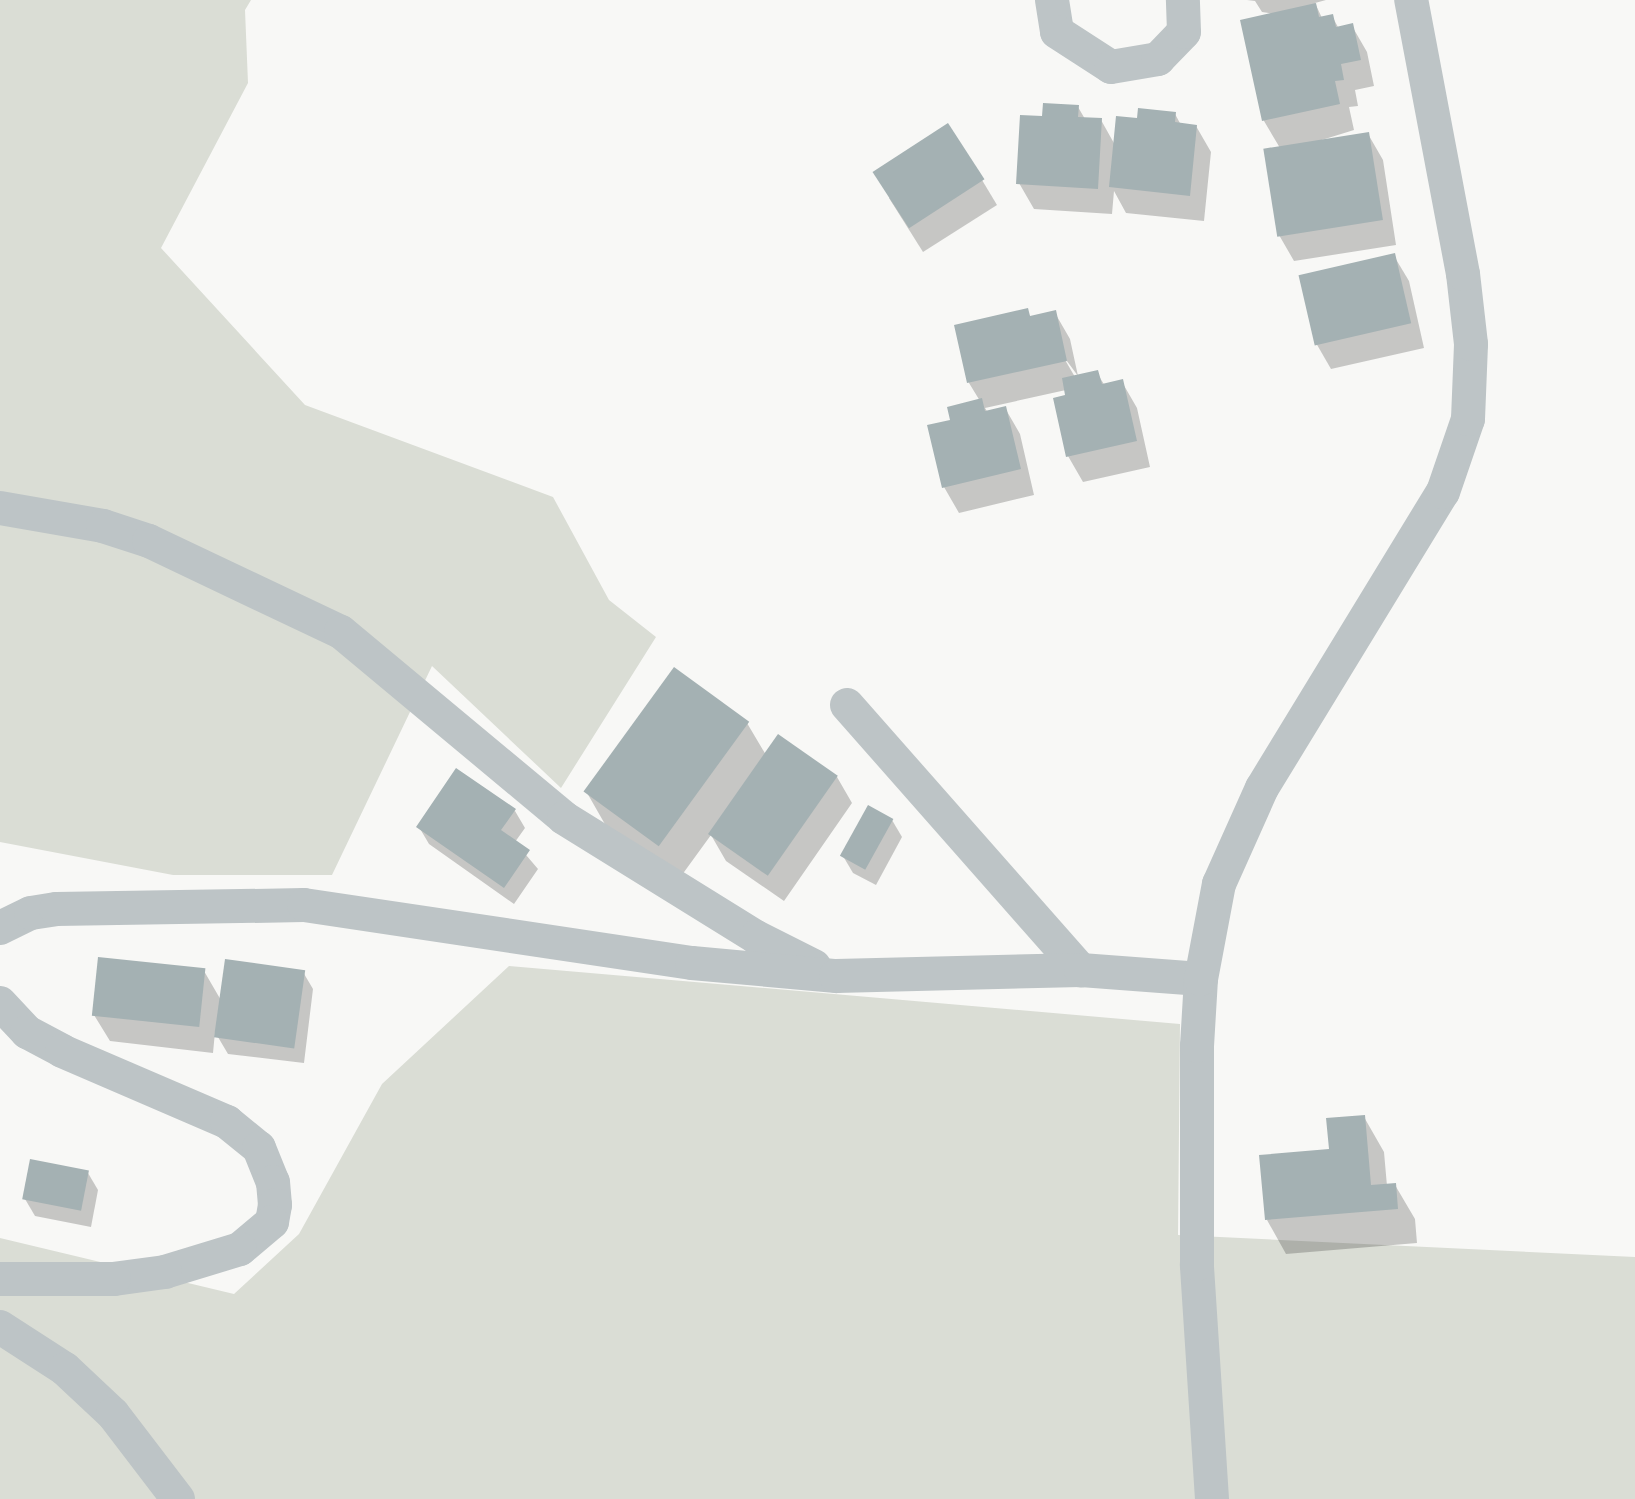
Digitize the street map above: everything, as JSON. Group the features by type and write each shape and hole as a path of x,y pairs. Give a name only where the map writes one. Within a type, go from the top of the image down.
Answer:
{"street":[{"path":"1052,0 1057,32 1111,67 1158,59 1184,32 1183,0"},
{"path":"1212,1499 1197,1264 1201,979 1219,884 1239,832 1443,492 1468,419 1471,344 1463,274 1411,0"},
{"path":"0,508 103,526 149,541 331,627 378,660 564,818 756,937 836,976"},
{"path":"847,705 1081,970"},
{"path":"0,928 31,913 56,909 304,905 692,963 836,976 1081,970 1201,979"},
{"path":"0,1003 27,1032 62,1051 227,1122 263,1155 275,1205 272,1222 240,1249 165,1272 114,1279 0,1279"},
{"path":"0,1327 65,1369 113,1414 178,1499"}],"shaded area":[{"path":"0,0 251,0 245,10 248,83 161,248 305,405 553,497 609,600 656,637 561,788 432,666 332,875 173,875 0,842"},
{"path":"509,966 1180,1024 1178,1235 1635,1257 1635,1499 0,1499 0,1238 234,1294 299,1234 382,1084"}],"building":[{"path":"1316,3 1319,17 1333,14 1336,27 1353,23 1361,60 1341,64 1344,80 1335,81 1340,104 1262,121 1240,20"},
{"path":"1043,103 1079,105 1078,117 1102,118 1098,189 1016,184 1020,115 1042,116"},
{"path":"1138,108 1176,112 1175,122 1197,125 1190,196 1109,187 1116,116 1137,118"},
{"path":"948,123 984,179 909,228 873,172"},
{"path":"1369,132 1383,220 1277,237 1263,149"},
{"path":"1395,253 1411,323 1315,345 1299,275"},
{"path":"1028,308 1030,316 1056,310 1067,361 967,383 954,325"},
{"path":"1098,370 1102,384 1123,379 1137,441 1066,457 1053,398 1065,395 1062,378"},
{"path":"982,398 985,411 1006,406 1021,469 942,488 927,425 950,420 947,407"},
{"path":"674,667 749,722 659,846 583,792"},
{"path":"778,734 838,776 768,876 708,834"},
{"path":"456,768 516,809 501,830 530,850 504,888 416,827"},
{"path":"868,805 893,819 865,870 840,856"},
{"path":"98,957 205,968 199,1027 92,1016"},
{"path":"225,959 305,970 294,1049 214,1037"},
{"path":"1365,1115 1371,1185 1396,1183 1398,1209 1265,1220 1259,1155 1329,1149 1326,1118"},
{"path":"30,1159 89,1170 81,1211 22,1199"}]}
